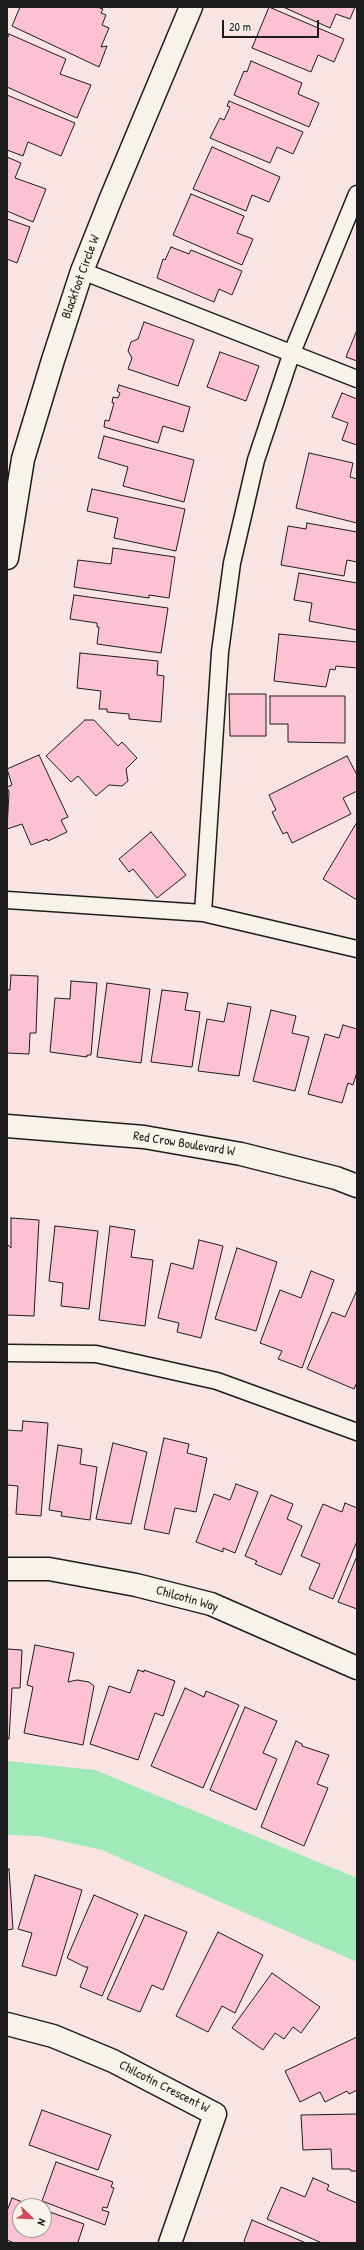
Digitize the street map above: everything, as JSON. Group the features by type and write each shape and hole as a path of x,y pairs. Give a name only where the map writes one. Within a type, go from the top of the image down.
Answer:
{"street":[{"name":"Blackfoot Circle W","path":"7,558 15,457 52,360 82,272 111,198 191,7"},
{"name":"Red Crow Boulevard W","path":"7,1126 144,1137 241,1154 336,1178 357,1186"},
{"name":"Chilcotin Way","path":"7,1569 49,1569 136,1585 211,1604 357,1668"},
{"name":"Chilcotin Crescent W","path":"7,2024 53,2036 113,2061 215,2114 170,2243"}],"lane":[{"path":"203,913 220,652 232,563 256,460 291,355 357,194"},
{"path":"82,272 291,355 357,379"},
{"path":"7,900 203,913 357,949"},
{"path":"7,1353 96,1354 209,1379 357,1432"}],"green space":[{"path":"7,1761 95,1770 357,1878 357,1962 102,1850 39,1836 7,1835"}],"building":[{"path":"20,7 97,7 103,9 101,13 106,15 102,25 109,28 101,47 107,46 99,67 12,26"},
{"path":"269,7 344,39 334,62 318,55 311,72 252,48"},
{"path":"283,7 355,7 350,19 336,14 330,28"},
{"path":"9,34 66,59 60,74 91,85 77,118 7,87 7,39"},
{"path":"251,61 302,83 298,94 319,103 309,127 234,95 244,71 247,72"},
{"path":"7,95 75,123 61,156 28,142 23,156 7,150"},
{"path":"229,101 303,132 293,154 277,147 270,163 210,138 220,118 224,120 230,107 227,106"},
{"path":"212,147 280,177 269,202 252,195 246,211 193,189"},
{"path":"7,157 21,163 15,178 46,189 33,222 7,211"},
{"path":"191,194 244,216 237,233 253,239 242,265 173,235"},
{"path":"7,219 30,227 17,263 7,259"},
{"path":"171,247 189,254 191,250 242,271 232,295 219,289 214,302 157,278 163,259 165,260"},
{"path":"144,322 194,340 178,386 128,369 132,358 128,351 131,342 138,339"},
{"path":"357,330 357,361 346,357"},
{"path":"220,352 259,366 246,401 207,387"},
{"path":"119,385 190,407 183,432 163,426 158,443 104,427 105,420 109,421 114,403 112,403 113,397 118,398 120,393 117,391"},
{"path":"342,393 357,399 357,445 342,440 348,423 332,417"},
{"path":"104,436 194,460 184,502 123,486 128,467 98,458"},
{"path":"309,453 353,463 350,477 357,479 357,523 296,508"},
{"path":"92,489 185,509 176,551 114,538 118,518 87,511"},
{"path":"307,523 357,532 357,562 347,560 344,576 281,565 288,526 306,529"},
{"path":"113,548 175,557 169,598 149,595 149,598 74,587 78,560 111,564"},
{"path":"299,573 357,583 357,630 309,621 312,603 294,600"},
{"path":"74,595 168,608 161,653 97,644 99,627 97,627 97,623 70,619"},
{"path":"279,634 357,642 357,668 336,666 335,670 330,669 326,687 274,681"},
{"path":"80,653 158,661 157,675 164,676 161,722 129,719 129,714 107,712 107,709 99,709 101,691 77,688"},
{"path":"229,694 266,694 266,736 230,736"},
{"path":"270,696 345,696 345,743 288,742 288,724 270,724"},
{"path":"85,720 94,720 118,746 122,742 137,758 126,769 128,781 122,786 109,785 96,796 78,776 71,782 46,756"},
{"path":"39,755 68,817 61,820 67,832 48,841 47,839 31,845 22,824 7,829 9,792 7,787 12,785 7,769"},
{"path":"347,756 357,775 357,791 343,798 351,814 292,843 287,832 283,834 272,812 276,810 269,795"},
{"path":"357,822 357,900 323,879"},
{"path":"151,832 186,875 157,898 133,869 129,872 119,859"},
{"path":"11,975 38,976 36,1033 30,1033 29,1054 7,1053 7,990 10,990"},
{"path":"71,981 97,983 91,1055 87,1055 87,1057 50,1052 55,998 70,999"},
{"path":"107,983 150,989 141,1063 97,1057"},
{"path":"162,990 188,993 185,1010 200,1012 192,1067 151,1062"},
{"path":"228,1003 251,1007 239,1076 198,1071 207,1019 224,1022"},
{"path":"271,1010 296,1016 292,1033 309,1037 295,1091 253,1081"},
{"path":"343,1025 357,1029 357,1072 353,1085 348,1083 342,1103 308,1094 325,1034 339,1038"},
{"path":"11,1218 39,1220 34,1316 7,1315 7,1244 11,1248"},
{"path":"55,1226 98,1231 89,1309 61,1306 63,1283 49,1281"},
{"path":"110,1226 135,1230 131,1257 153,1260 145,1326 99,1320"},
{"path":"199,1240 223,1246 201,1338 177,1332 179,1323 158,1318 171,1263 193,1269"},
{"path":"237,1248 277,1262 256,1331 215,1319"},
{"path":"311,1271 334,1280 302,1368 278,1359 282,1351 260,1343 280,1290 301,1298"},
{"path":"357,1290 357,1382 354,1389 307,1369 332,1312 345,1317"},
{"path":"23,1421 48,1423 41,1516 16,1514 18,1486 7,1485 7,1430 22,1431"},
{"path":"164,1438 189,1444 187,1453 207,1458 196,1512 175,1508 169,1534 144,1529"},
{"path":"113,1443 147,1452 131,1524 96,1519"},
{"path":"58,1445 82,1449 80,1464 97,1467 90,1520 61,1516 62,1512 49,1510"},
{"path":"236,1484 258,1492 235,1553 223,1548 223,1552 196,1542 214,1494 230,1500"},
{"path":"271,1495 293,1504 287,1519 302,1526 281,1575 255,1564 257,1561 245,1556"},
{"path":"345,1503 357,1508 357,1541 333,1599 309,1589 320,1564 301,1556 323,1504 342,1512"},
{"path":"357,1556 357,1609 338,1602"},
{"path":"35,1645 74,1653 68,1682 77,1680 89,1682 94,1686 83,1745 24,1733 33,1687 27,1685"},
{"path":"7,1649 22,1650 20,1688 12,1688 9,1739 7,1739"},
{"path":"138,1670 144,1672 144,1670 175,1681 163,1716 155,1713 138,1760 90,1744 109,1686 130,1693"},
{"path":"185,1688 204,1697 206,1691 239,1705 203,1788 151,1766"},
{"path":"245,1707 277,1721 263,1753 277,1759 256,1810 210,1790"},
{"path":"296,1741 302,1744 302,1746 329,1755 317,1784 328,1788 304,1846 261,1827"},
{"path":"9,1869 13,1929 7,1930 7,1870"},
{"path":"35,1875 82,1890 56,1976 22,1966 32,1933 18,1929"},
{"path":"94,1895 138,1914 102,1996 80,1987 88,1967 67,1958"},
{"path":"145,1915 187,1932 163,1990 152,1985 140,2012 107,1999"},
{"path":"218,1932 263,1955 235,2013 222,2006 208,2032 176,2016"},
{"path":"272,1973 320,2007 301,2033 293,2027 284,2039 275,2033 263,2050 232,2028"},
{"path":"357,2037 357,2090 349,2094 347,2091 325,2102 320,2092 300,2102 285,2071"},
{"path":"42,2110 111,2135 98,2170 29,2145"},
{"path":"357,2114 357,2171 351,2171 350,2169 332,2169 331,2149 303,2150 301,2115"},
{"path":"56,2162 113,2182 111,2187 114,2188 107,2208 103,2207 102,2210 109,2212 105,2225 52,2205 52,2198 43,2198"},
{"path":"313,2178 329,2185 327,2190 357,2203 357,2243 322,2243 267,2219 281,2187 305,2197"},
{"path":"12,2198 12,2238 52,2238 52,2213 84,2224 78,2242 80,2243 14,2243 7,2240 7,2211"},
{"path":"252,2220 306,2243 246,2243 244,2241"}]}
